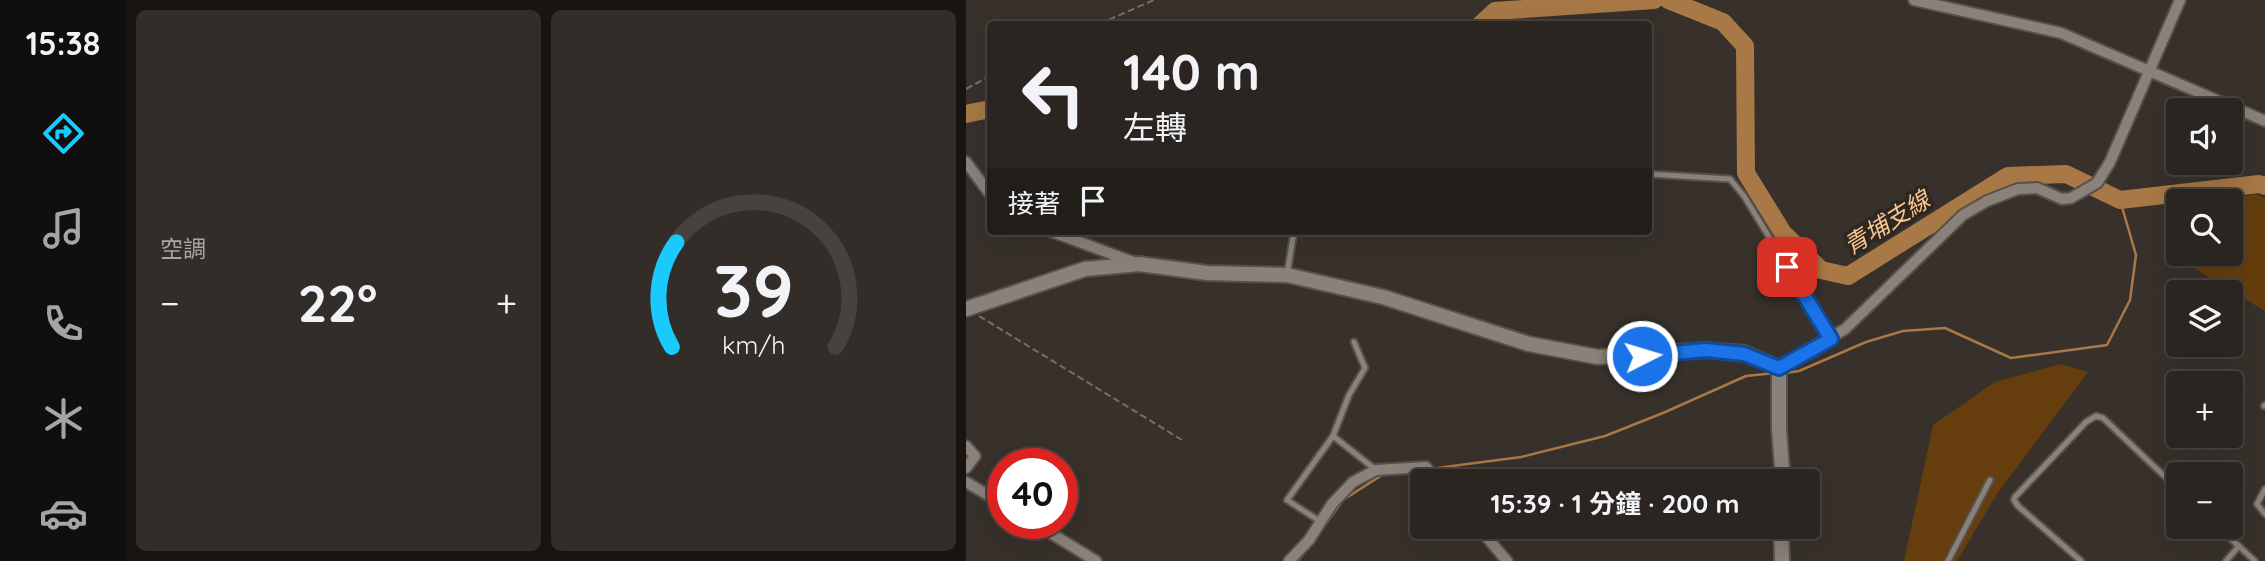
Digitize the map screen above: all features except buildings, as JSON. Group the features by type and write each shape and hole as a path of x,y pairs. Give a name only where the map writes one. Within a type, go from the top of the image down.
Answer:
{"street":[{"path":"1913,0 2061,33 2265,121"},
{"path":"1780,374 1845,329 1963,215 1987,201 2018,189 2037,188 2062,199 2072,197 2096,183 2110,162 2180,0"},
{"path":"966,162 987,190"},
{"path":"1061,235 1139,264 1207,273 1287,275 1382,298 1529,344 1598,358 1706,350 1744,354 1780,374"},
{"path":"966,308 1085,269 1139,264"},
{"path":"1780,374 1779,429 1782,469"},
{"path":"966,446 975,456 966,468"},
{"path":"1289,561 1309,540 1332,504 1353,482 1376,470 1428,469"},
{"path":"966,482 987,494"},
{"path":"1060,539 1096,561"},
{"path":"1488,539 1507,561"},
{"path":"1781,539 1782,561"}],"lane":[{"path":"1652,174 1730,179 1744,196 1831,339"},
{"path":"1287,275 1293,235"},
{"path":"1321,522 1287,500 1333,436 1349,395 1365,368 1354,342"},
{"path":"2081,561 2014,500 2086,422 2096,415 2103,418 2166,478"},
{"path":"1333,436 1376,470"},
{"path":"1948,561 1990,480"},
{"path":"2265,489 2257,504 2265,514"},
{"path":"2231,539 2255,561"},
{"path":"2226,561 2239,546"}],"path":[{"path":"1106,21 1154,0"},
{"path":"966,89 987,78"},
{"path":"966,308 1182,440"}],"shaded area":[{"path":"2255,194 2265,198 2265,311 2243,298 2243,280 2214,280 2191,266 2243,266 2243,196"},
{"path":"2061,364 2088,372 1997,494 1957,561 1904,561 1933,425 1995,382"}],"waterway":[{"name":"青埔支線","path":"1484,21 1495,11 1654,0"},
{"name":"青埔支線","path":"1668,0 1723,22 1745,46 1746,173 1783,233 1821,270 1848,276 2008,176 2066,174 2120,200 2259,184 2265,186"},
{"name":"青埔支線","path":"966,114 987,110"},
{"path":"1785,373 1799,371 1866,342 1903,331 1945,328 2011,358 2107,345 2130,300 2136,255 2120,200"},
{"path":"1437,468 1521,457 1605,436 1746,376 1775,373"},
{"path":"1325,525 1343,500 1382,475"},
{"path":"1298,561 1306,550"}],"route":[{"path":"1642,356 1706,350 1744,354 1779,368 1831,339 1787,267"}]}
